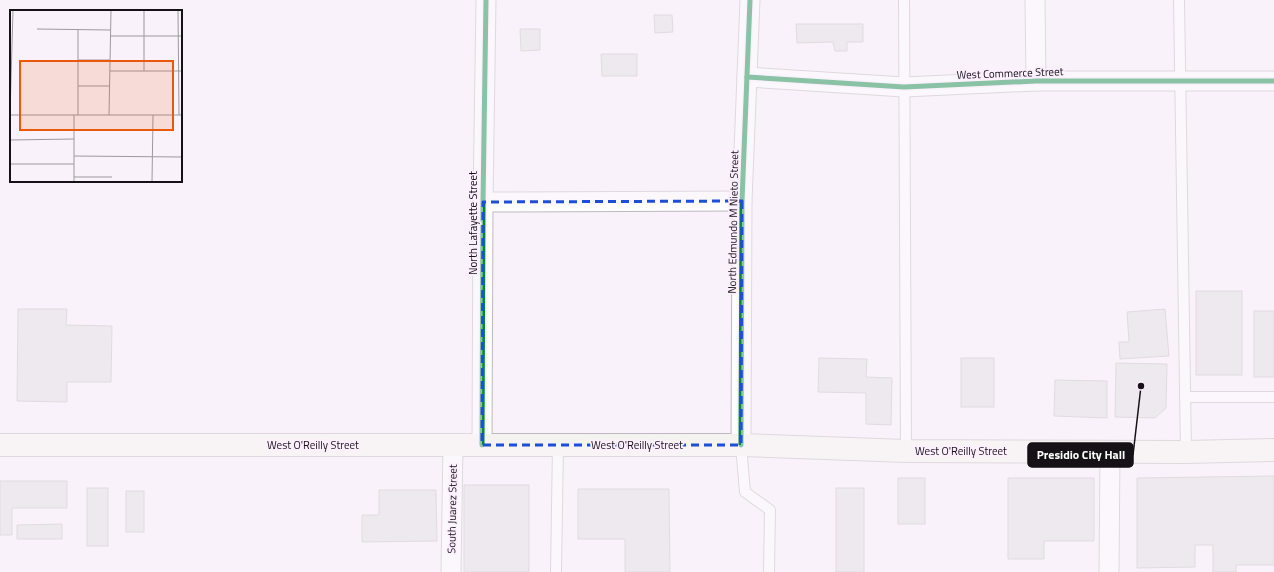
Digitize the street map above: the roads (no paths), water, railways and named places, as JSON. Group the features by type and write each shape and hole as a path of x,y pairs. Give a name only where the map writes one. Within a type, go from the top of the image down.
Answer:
{"main road":[{"name":"West O'Reilly Street","path":"0,445 741,445 906,451 1186,452 1274,450"}],"street":[{"name":"North Lafayette Street","path":"482,445 486,0"},
{"name":"North Edmundo M Nieto Street","path":"741,445 742,201 750,0"},
{"path":"1035,0 1036,81"},
{"name":"West Commerce Street","path":"747,78 904,87 1036,81 1274,81"},
{"path":"483,202 742,201"},
{"name":"South Juarez Street","path":"451,572 453,445"},
{"path":"1109,572 1110,451"}],"lane":[{"path":"904,0 906,451"},
{"path":"1180,0 1186,452"},
{"path":"1185,397 1274,397"},
{"path":"556,572 558,445"},
{"path":"741,445 745,492 770,510 769,572"}],"place":[{"name":"Presidio City Hall","path":"1141,386"}]}
